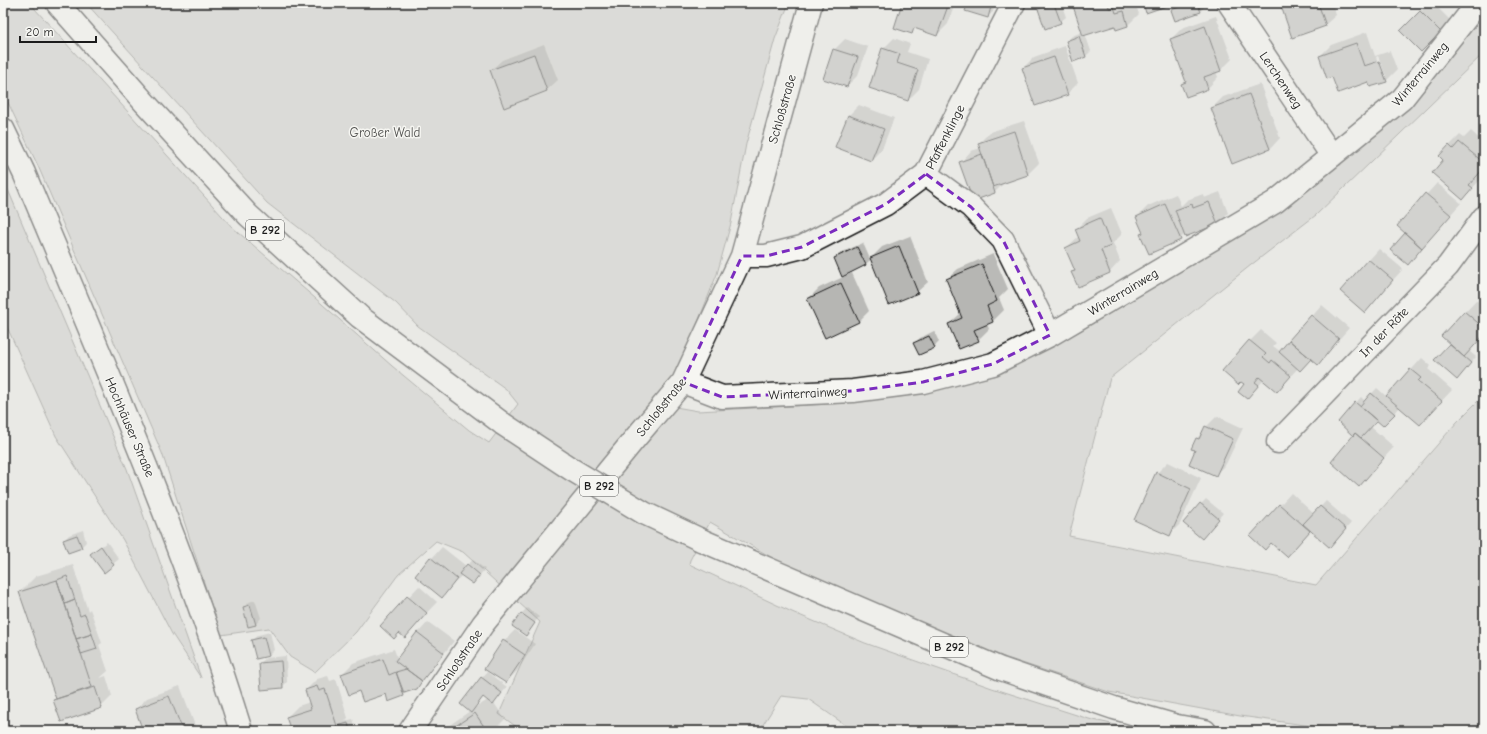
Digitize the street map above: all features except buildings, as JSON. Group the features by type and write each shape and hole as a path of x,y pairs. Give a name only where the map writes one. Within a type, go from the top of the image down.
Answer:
{"main road":[{"name":"B 292","path":"57,3 145,103 248,215 360,317 503,424 570,469 637,509 701,540 1001,669 1114,708 1177,726 1205,731"},
{"name":"Schloßstraße","path":"410,731 483,624 683,382 742,256 811,3"},
{"name":"Pfaffenklinge","path":"742,256 766,256 802,247 886,204 926,174 1014,3"},
{"name":"Lerchenweg","path":"1229,3 1332,156"},
{"name":"Winterrainweg","path":"683,382 722,397 852,391 923,382 993,364 1050,335 1275,202 1402,99 1478,3"},
{"name":"Hochhäuser Straße","path":"3,129 24,173 156,490 218,661 241,731"},
{"path":"926,174 971,207 1003,240 1050,335"},
{"name":"In der Röte","path":"1278,442 1448,266 1484,217"}],"highlighted area":[{"path":"926,174 971,207 1003,240 1050,335 993,364 923,382 853,391 722,397 683,382 742,256 766,256 802,247 886,204"}],"green space":[{"name":"Großer Wald","path":"3,3 31,3 232,227 392,366 469,430 489,443 518,404 506,389 418,326 396,303 267,203 86,3 789,3 775,39 746,144 731,223 717,274 681,365 653,403 698,411 831,404 899,397 995,376 1082,330 1285,208 1337,167 1402,109 1484,16 1484,53 1316,215 1110,378 1069,536 1316,585 1457,422 1484,395 1484,731 1348,731 1240,716 1109,692 986,651 811,580 710,522 689,564 792,612 865,643 992,688 1089,719 1143,731 854,731 808,699 781,696 759,731 522,731 499,714 540,622 463,552 436,541 398,575 356,632 315,672 290,657 269,628 221,635 162,453 38,166 3,92"},
{"path":"3,178 127,469 201,678 172,634 123,540 56,436 3,318"}]}
